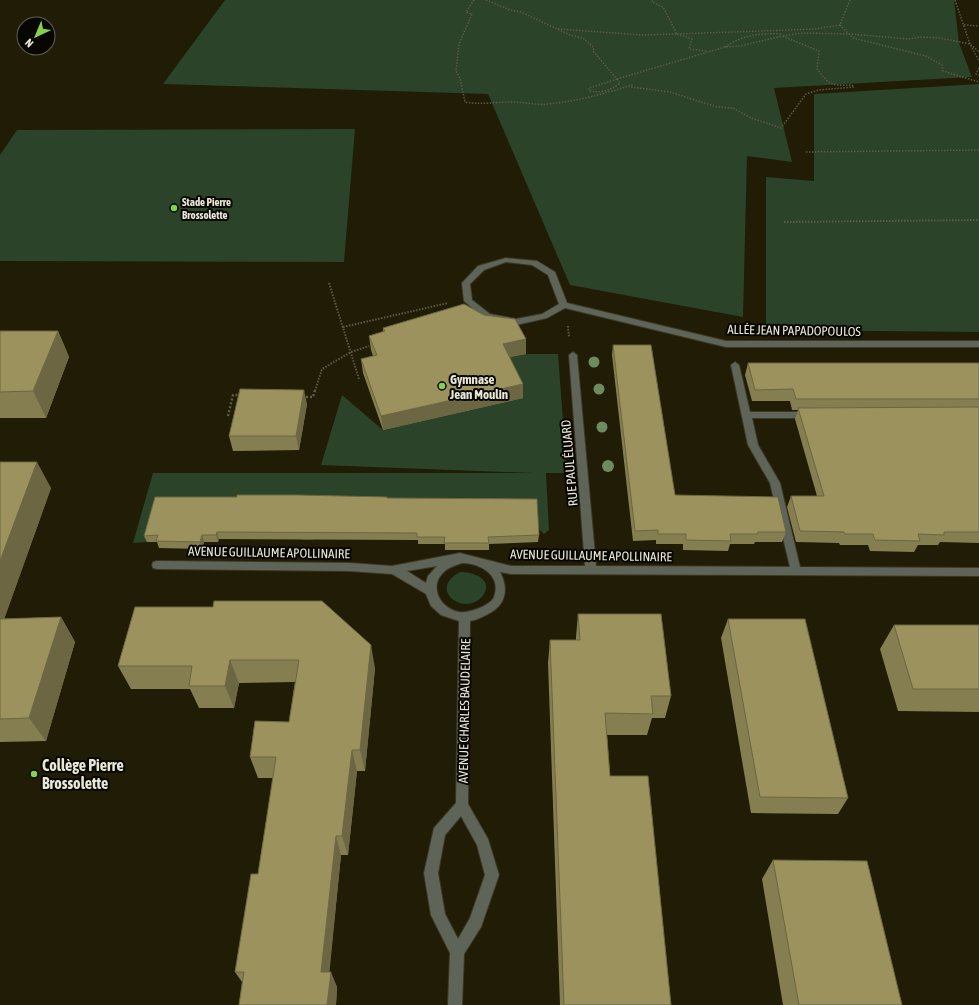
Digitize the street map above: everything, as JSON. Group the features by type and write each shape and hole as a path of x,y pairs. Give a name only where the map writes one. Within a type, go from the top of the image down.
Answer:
{"street":[{"path":"506,260 534,263 552,274 564,305 544,316 516,322 487,316 468,301 466,283 481,268 506,260"},
{"name":"ALLÉE JEAN PAPADOPOULOS","path":"564,305 726,344 979,344"},
{"name":"RUE PAUL ÉLUARD","path":"572,355 591,569"},
{"path":"735,366 748,415 753,445 775,483 796,571"},
{"path":"748,415 820,415"},
{"name":"AVENUE GUILLAUME APOLLINAIRE","path":"157,565 350,567 392,570 460,557 511,570 591,569 979,572"},
{"path":"455,560 475,560 487,564 496,572 501,583 500,594 494,605 483,613 465,617 456,616 443,611 434,602 430,591 432,580 438,570 448,562 455,560"},
{"path":"392,570 401,573 430,591"},
{"name":"AVENUE CHARLES BAUDELAIRE","path":"456,952 476,922 492,875 483,843 462,805 465,617"},
{"path":"455,1005 456,952 438,915 431,873 439,832 462,805"}],"path":[{"path":"474,0 466,12 472,14 458,44 456,71 460,78 465,102 474,104 513,102 533,104 581,100 632,85 631,87 670,92 717,107 733,108 750,118 781,128 806,94 819,90 854,87 852,85 833,86 828,84 817,69 819,50 781,35 764,33 740,37 725,47 712,51 617,78 593,85 589,88 589,91 598,93 614,88 620,83 617,78 603,62 597,57 593,51 594,48 583,38 570,35 521,12 510,10 486,0"},
{"path":"653,0 652,2 663,7 677,34 692,40 689,49 694,51 712,51"},
{"path":"840,25 850,0"},
{"path":"955,0 970,44 979,62"},
{"path":"556,28 643,35 776,29 815,29 840,25"},
{"path":"840,25 853,38 907,50 926,56 942,66 943,71 979,82"},
{"path":"964,25 979,26"},
{"path":"776,29 781,35"},
{"path":"725,47 739,47 781,35 802,33 849,34 909,39 921,37 940,38 970,44 979,52"},
{"path":"979,68 976,74 979,74"},
{"path":"806,152 979,150"},
{"path":"784,222 979,220"},
{"path":"329,283 359,379"},
{"path":"343,327 447,303"},
{"path":"564,305 572,355"},
{"path":"299,397 313,397 322,369 351,352 369,346"},
{"path":"228,416 233,395 247,396"}],"green space":[{"path":"225,0 954,0 959,43 972,77 774,88 792,162 747,156 743,317 570,285 488,94 163,84"},
{"path":"979,84 979,332 766,330 766,177 814,181 814,94"},
{"name":"Stade Pierre Brossolette","path":"355,129 344,262 0,261 0,155 17,130"},
{"path":"526,354 558,354 567,473 546,473 549,530 544,534 538,528 384,540 388,503 319,502 313,540 302,540 307,502 239,502 231,539 219,539 157,504 147,542 133,543 153,473 532,473 321,465 342,395 383,430 503,358"},
{"path":"460,572 470,573 484,580 486,588 484,594 477,601 469,604 460,603 453,600 448,594 447,587 450,579"}],"building":[{"name":"Gymnase Jean Moulin","path":"464,304 484,315 515,319 526,339 503,344 523,384 381,416 361,359 377,355 369,336 385,331 383,328"},
{"path":"0,331 58,331 33,391 0,392"},
{"path":"613,345 651,345 675,495 778,497 786,532 730,534 731,541 686,540 686,534 658,534 658,530 635,531"},
{"path":"748,363 979,363 979,399 796,399 793,389 755,390"},
{"path":"240,389 304,390 296,436 229,436"},
{"path":"979,407 979,532 944,532 944,535 918,534 920,541 875,540 873,534 800,531 791,496 824,496 798,408"},
{"path":"0,462 37,462 0,561"},
{"path":"237,495 537,499 539,535 488,537 489,543 444,543 445,537 417,537 417,533 217,532 216,535 202,535 200,542 156,541 158,535 144,536 155,497 237,497"},
{"path":"214,601 322,601 371,645 360,750 352,750 342,836 336,836 321,972 331,972 327,1005 239,1005 244,972 235,972 251,874 258,874 276,757 250,757 255,721 289,722 299,660 230,660 225,686 189,686 192,666 118,666 135,607 213,607"},
{"path":"578,614 661,614 671,696 651,696 653,714 605,713 610,776 648,776 671,1005 564,1005 550,640 580,640"},
{"path":"61,617 29,718 0,719 0,619"},
{"path":"728,619 805,619 848,798 760,797"},
{"path":"894,625 979,625 979,689 913,689"},
{"path":"773,860 867,861 902,1005 799,1005"}],"place":[{"name":"Stade Pierre Brossolette","path":"174,208"},
{"name":"Gymnase Jean Moulin","path":"442,386"},
{"name":"Collège Pierre Brossolette","path":"34,774"}]}
